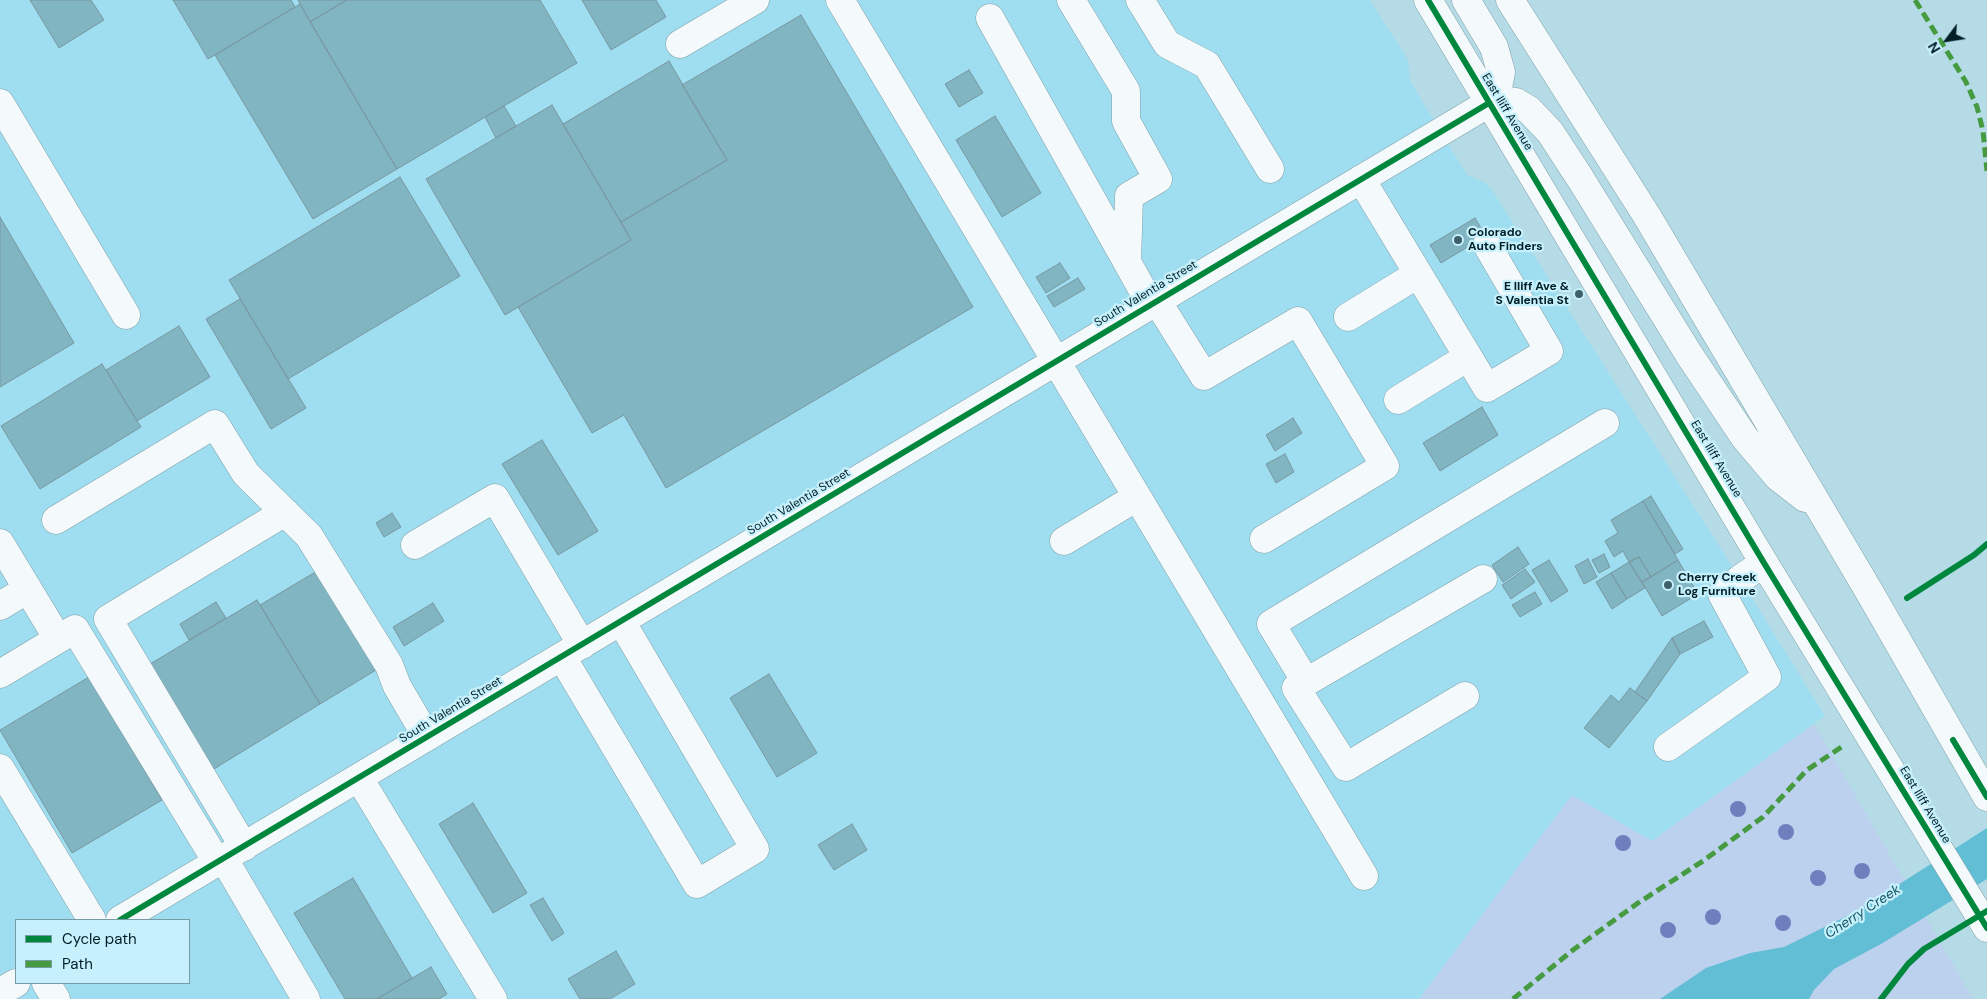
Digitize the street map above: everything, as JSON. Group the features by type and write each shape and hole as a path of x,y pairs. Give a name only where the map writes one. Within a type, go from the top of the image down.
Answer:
{"main road":[{"path":"680,44 755,0"},
{"path":"840,0 1364,876"},
{"path":"1071,0 1126,91 1126,122 1158,179 1129,196 1127,262"},
{"path":"1140,0 1167,44 1207,65 1270,168"},
{"name":"East Iliff Avenue","path":"1428,0 1764,563 1987,928"},
{"path":"1466,0 1494,47 1501,72 1497,93 1489,103"},
{"path":"1510,0 1647,216 1870,593 1987,797"},
{"path":"990,18 1127,262 1204,376 1298,321 1385,466 1264,540"},
{"path":"1489,103 1503,100 1516,102 1529,110 1550,132 1690,356 1745,438 1778,477 1819,509"},
{"path":"0,102 126,315"},
{"name":"South Valentia Street","path":"122,919 1489,103"},
{"path":"1361,179 1487,388 1549,350 1487,245"},
{"path":"1348,317 1418,274"},
{"path":"1398,400 1468,357"},
{"path":"1306,682 1271,624 1605,423"},
{"path":"56,520 215,424 246,474 309,536 389,665 397,686 427,737"},
{"path":"1064,541 1137,497"},
{"path":"415,545 494,498 572,651 697,884 755,849 620,621"},
{"path":"285,512 108,619 228,856 306,999"},
{"path":"0,543 58,639"},
{"path":"1668,747 1767,677 1722,594 1764,563"},
{"path":"1465,696 1346,768 1296,688 1483,579"},
{"path":"0,606 28,590"},
{"path":"0,674 75,629 228,856"},
{"path":"1298,764 1330,742"},
{"path":"0,768 91,919"},
{"path":"359,778 493,999"},
{"path":"0,992 15,984"},
{"path":"47,984 56,999"}],"shaded area":[{"path":"0,0 1370,0 1408,60 1410,81 1467,175 1486,183 1494,193 1825,716 1652,841 1443,968 1419,999 0,999"},
{"path":"1814,724 1973,999 1419,999 1572,795 1652,841"}],"water":[{"name":"Cherry Creek","path":"1987,828 1987,879 1881,944 1834,969 1814,990 1809,999 1660,999 1706,968 1750,953 1784,947 1859,910"}],"building":[{"path":"30,0 91,0 104,20 59,48"},
{"path":"173,0 291,0 295,7 208,59"},
{"path":"298,0 347,0 310,22"},
{"path":"347,0 540,0 577,63 397,169 310,22"},
{"path":"582,0 656,0 666,17 611,50"},
{"path":"300,4 397,169 313,219 215,55"},
{"path":"801,15 973,307 666,488 624,415 592,433 518,307 631,240 621,222 727,160 682,85"},
{"path":"669,61 727,160 621,222 563,124"},
{"path":"969,70 983,93 959,107 945,84"},
{"path":"552,105 631,240 505,315 426,179"},
{"path":"504,106 516,126 496,138 485,117"},
{"path":"995,116 1041,193 1002,217 956,140"},
{"path":"400,177 460,276 288,379 229,280"},
{"path":"0,217 74,343 0,387"},
{"name":"Colorado Auto Finders","path":"1475,218 1486,236 1441,263 1430,245"},
{"path":"1060,263 1070,278 1046,293 1036,277"},
{"path":"1078,278 1085,289 1054,307 1047,296"},
{"path":"240,299 306,408 271,429 206,319"},
{"path":"179,326 210,377 137,421 106,370"},
{"path":"102,364 141,427 40,489 1,426"},
{"path":"1482,407 1498,435 1440,471 1423,443"},
{"path":"1293,418 1302,433 1275,451 1266,435"},
{"path":"542,440 598,531 558,555 502,464"},
{"path":"1285,454 1294,472 1276,483 1266,464"},
{"path":"1651,496 1683,549 1675,554 1643,501"},
{"path":"1643,501 1678,560 1651,577 1639,557 1629,562 1623,551 1614,557 1605,541 1618,533 1611,520"},
{"path":"392,513 401,527 384,537 376,523"},
{"path":"1518,547 1529,564 1503,582 1492,565"},
{"path":"1604,554 1610,567 1599,573 1592,560"},
{"path":"1639,557 1651,577 1642,582 1629,562"},
{"path":"1588,559 1597,577 1584,584 1575,566"},
{"path":"1549,560 1568,591 1551,602 1532,570"},
{"name":"Cherry Creek Log Furniture","path":"1678,560 1698,594 1662,616 1642,582"},
{"path":"1629,562 1645,588 1627,599 1611,573"},
{"path":"322,568 381,667 320,704 260,605"},
{"path":"1525,569 1535,582 1511,599 1502,585"},
{"path":"1611,573 1627,599 1612,609 1596,582"},
{"path":"1535,592 1542,604 1520,617 1512,605"},
{"path":"257,600 320,704 209,772 145,667"},
{"path":"216,602 226,618 189,640 180,624"},
{"path":"433,603 444,621 404,646 393,627"},
{"path":"1704,621 1713,637 1680,654 1672,638"},
{"path":"1672,638 1680,654 1647,701 1635,692"},
{"path":"769,674 817,753 777,777 730,698"},
{"path":"89,677 162,800 72,853 0,730"},
{"path":"1630,688 1647,701 1609,748 1584,728 1611,695 1619,702"},
{"path":"473,803 527,893 493,913 439,824"},
{"path":"852,824 867,850 834,870 818,845"},
{"path":"353,878 412,978 377,999 345,999 294,913"},
{"path":"543,898 564,933 552,941 530,905"},
{"path":"616,951 635,984 610,999 580,999 568,979"},
{"path":"431,967 447,994 439,999 377,999"}],"marked path":[{"path":"1915,0 1966,82 1977,107 1983,131 1987,171"},
{"path":"1513,999 1573,950 1638,903 1703,861 1763,817 1807,770 1843,746"}],"cycle path":[{"path":"1428,0 1764,563 1987,928"},
{"path":"122,919 1489,103"},
{"path":"1907,598 1974,555 1987,544"},
{"path":"1953,740 1987,797"},
{"path":"1881,999 1908,964 1924,949 1987,911"}],"place":[{"name":"Colorado Auto Finders","path":"1458,240"},
{"name":"E Iliff Ave & S Valentia St","path":"1579,294"},
{"name":"Cherry Creek Log Furniture","path":"1668,585"}]}
